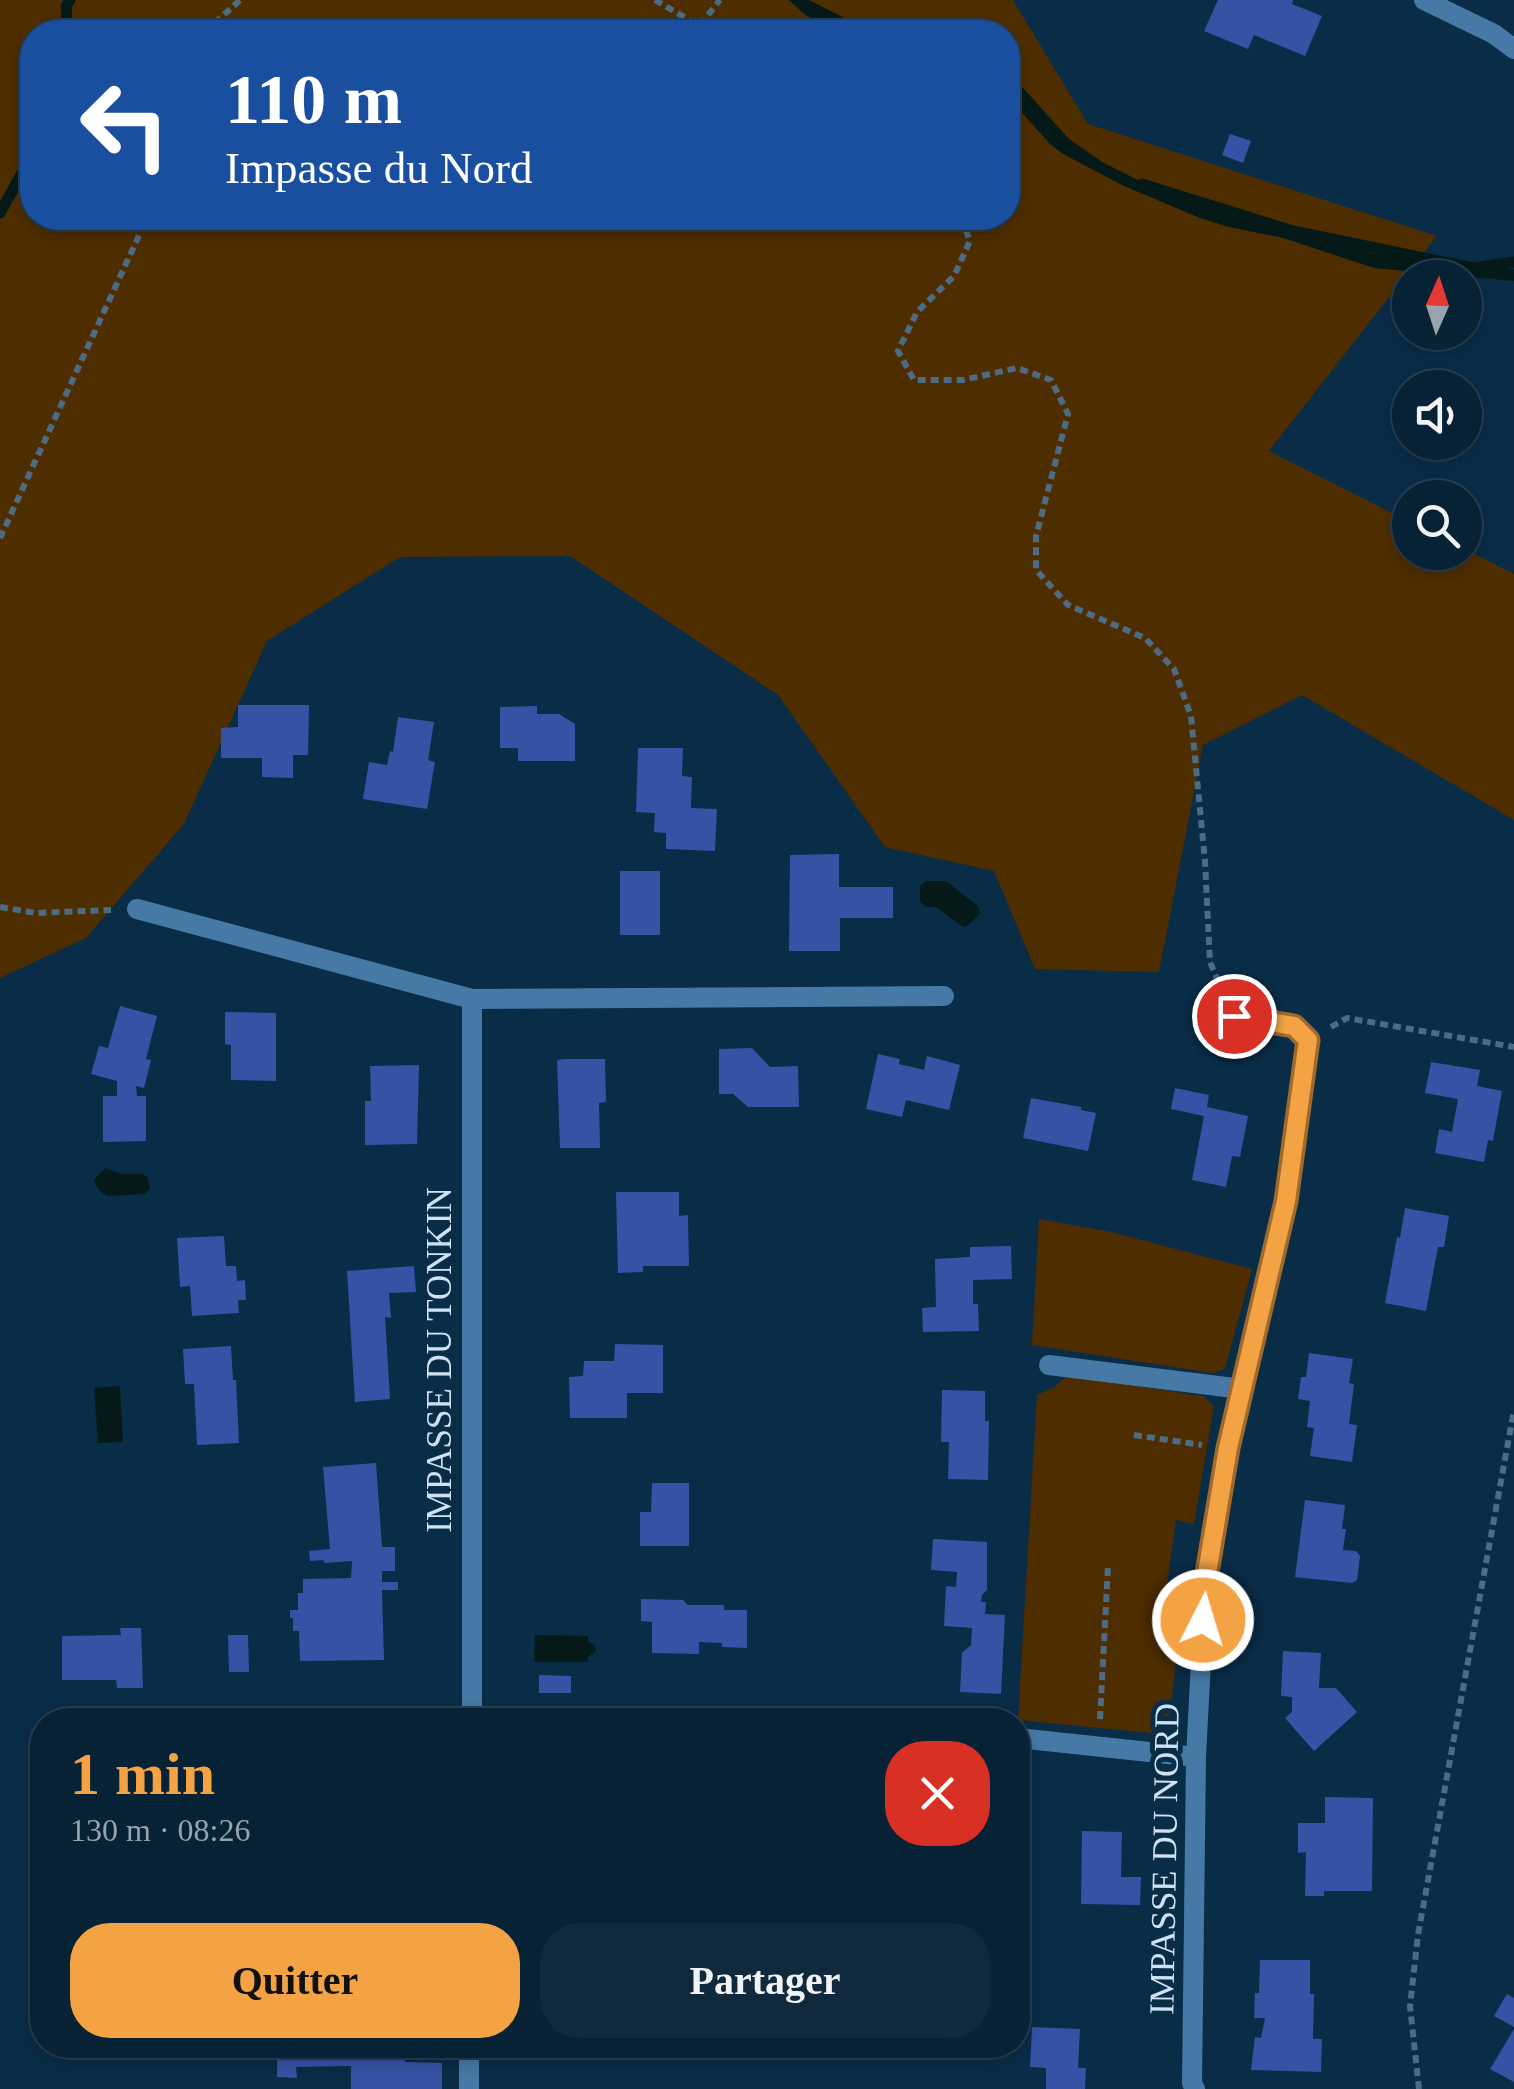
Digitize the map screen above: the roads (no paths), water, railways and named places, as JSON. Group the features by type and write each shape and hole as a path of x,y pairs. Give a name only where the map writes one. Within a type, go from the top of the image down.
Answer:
{"street":[{"path":"1424,0 1494,34 1514,49"},
{"path":"137,909 472,1000 944,996"},
{"name":"IMPASSE DU TONKIN","path":"472,1000 472,1708"},
{"name":"IMPASSE DU NORD","path":"1194,2089 1196,1757 1205,1585 1228,1448 1286,1201 1308,1040 1294,1026 1234,1016"},
{"path":"1049,1365 1242,1389"},
{"path":"1030,1739 1196,1757"},
{"path":"469,2058 469,2089"}],"waterway":[{"path":"67,20 66,6 70,0"},
{"path":"797,0 836,20"},
{"path":"0,213 20,177"},
{"path":"1142,184 1293,231 1473,268 1514,262"}]}
